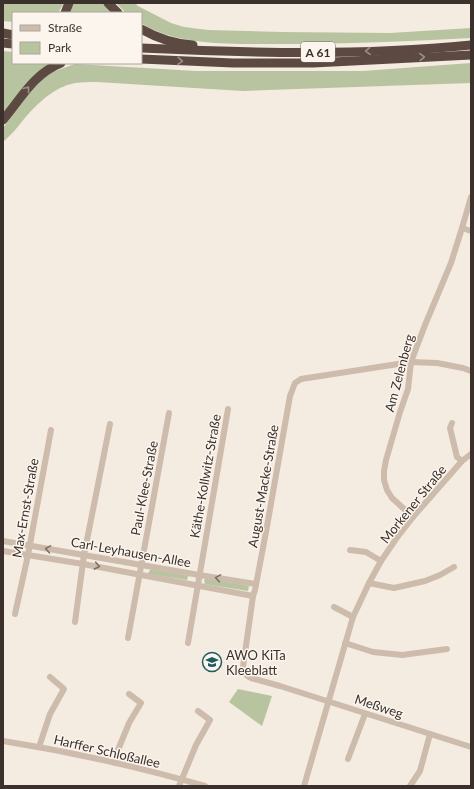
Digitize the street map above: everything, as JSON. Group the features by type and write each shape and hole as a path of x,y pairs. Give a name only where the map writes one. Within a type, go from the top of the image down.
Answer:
{"highway":[{"path":"66,12 70,3"},
{"path":"108,3 117,12"},
{"path":"142,29 171,41 191,45 218,46 230,52"},
{"name":"A 61","path":"142,48 230,52 329,52 407,50 471,46"},
{"name":"A 61","path":"142,59 233,63 306,63 471,55"},
{"path":"3,120 35,80 48,69 58,64"}],"street":[{"name":"Am Zelenberg","path":"413,517 392,498 387,490 384,480 384,471 400,412 408,389 411,362 425,324 451,263 471,197"},
{"path":"462,228 471,231"},
{"path":"411,362 437,363 471,370"},
{"name":"August-Macke-Straße","path":"280,686 247,676 243,667 253,596 290,396 294,383 301,379 411,362"},
{"name":"Käthe-Kollwitz-Straße","path":"188,643 228,409"},
{"name":"Paul-Klee-Straße","path":"128,638 169,413"},
{"name":"Morkener Straße","path":"452,423 450,428 457,457 462,461"},
{"path":"75,622 84,555 110,424"},
{"name":"Max-Ernst-Straße","path":"15,614 30,546 51,430"},
{"name":"Morkener Straße","path":"304,786 353,617 381,561 413,517 462,461 471,454"},
{"name":"Carl-Leyhausen-Allee","path":"3,541 256,584"},
{"name":"Morkener Straße","path":"350,550 366,552 381,561"},
{"name":"Carl-Leyhausen-Allee","path":"3,551 140,574 253,596"},
{"path":"370,583 394,588 425,581 454,567"},
{"path":"334,607 353,617"},
{"path":"345,643 373,652 402,655 447,649"},
{"path":"39,747 50,714 64,689 50,678"},
{"name":"Meßweg","path":"280,686 471,747"},
{"path":"115,763 118,750 129,723 141,703 129,694"},
{"path":"179,786 196,745 210,720 198,711"},
{"path":"348,759 365,714"},
{"path":"410,786 420,771 430,734"},
{"name":"Harffer Schloßallee","path":"3,741 142,768 205,786"}],"green space":[{"path":"3,3 64,3 59,12 12,12 12,22 3,21"},
{"path":"73,3 104,3 114,12 68,12"},
{"path":"116,3 135,3 171,23 184,27 208,30 390,33 471,28 471,38 313,44 212,43 167,35 153,30 142,24 142,12 125,12"},
{"path":"3,51 12,52 12,64 52,64 3,114"},
{"path":"471,63 471,83 243,91 97,82 75,83 60,88 47,96 3,142 3,128 41,80 52,72 75,64 196,71 363,71"},
{"path":"151,569 188,576 187,580 149,574 148,573"},
{"path":"207,578 249,586 248,591 205,584 204,580"},
{"path":"238,689 272,696 262,726 229,702"}],"place":[{"name":"AWO KiTa Kleeblatt","path":"212,662"}]}
